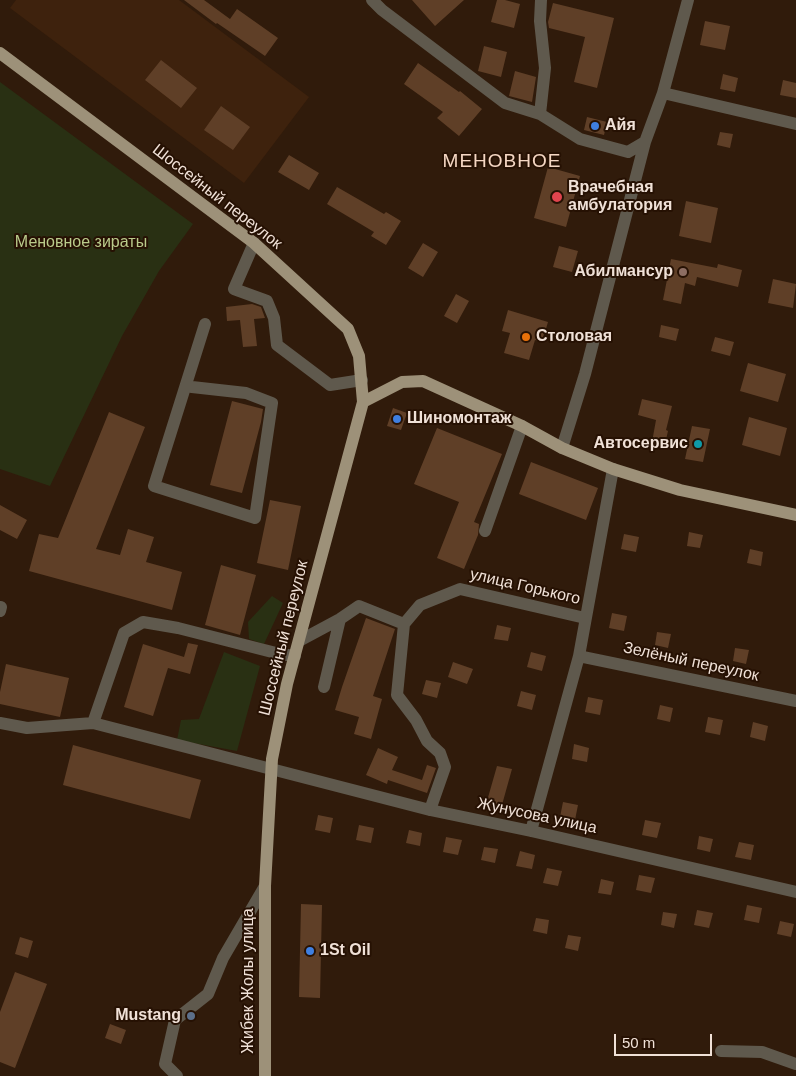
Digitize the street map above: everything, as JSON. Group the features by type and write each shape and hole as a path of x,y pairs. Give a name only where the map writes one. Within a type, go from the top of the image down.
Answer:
{"main road":[{"name":"Шоссейный переулок","path":"0,53 254,243 348,329 359,356 363,402 294,656 272,759 265,886"},
{"path":"363,402 402,382 423,381 522,426 562,448 613,469 680,490 796,515"},
{"name":"Жибек Жолы улица","path":"265,886 265,1076"}],"street":[{"path":"372,0 382,10 505,103 540,114 580,139 628,152 645,142"},
{"path":"540,114 545,68 540,21 541,0"},
{"path":"562,448 585,374 645,142 663,93 688,0"},
{"path":"663,93 796,124"},
{"path":"254,243 234,289 267,301 274,318 277,345 330,385 362,380"},
{"path":"186,385 246,393 272,403 255,518 154,486 205,324"},
{"path":"485,531 522,426"},
{"name":"улица Горького","path":"531,831 579,656 613,469"},
{"name":"улица Горького","path":"404,624 420,605 460,589 585,618"},
{"path":"299,641 360,606 404,624 397,695 416,720 427,741 440,753 445,767 430,810"},
{"path":"324,687 340,619"},
{"path":"0,723 27,728 93,722 124,632 143,622 178,628 294,656"},
{"name":"Зелёный переулок","path":"579,656 796,701"},
{"name":"Жунусова улица","path":"93,722 430,810 531,831 796,892"},
{"path":"176,1076 165,1064 175,1020 208,994 223,958 265,886"},
{"path":"721,1050 762,1052 796,1064"}],"shaded area":[{"path":"16,0 179,0 309,97 244,183 10,8"}],"green space":[{"name":"Меновное зираты","path":"0,82 193,224 159,271 122,336 50,486 0,469"},
{"path":"272,596 283,603 264,644 249,639 248,622"},
{"path":"224,652 260,666 237,751 177,740 181,720 199,719"}],"building":[{"path":"184,0 204,0 230,19 237,9 278,38 265,56 216,24"},
{"path":"412,0 464,0 435,26"},
{"path":"497,0 520,4 514,28 491,22"},
{"path":"553,3 614,18 597,88 574,82 585,37 549,28 548,22"},
{"path":"705,21 730,26 725,50 700,45"},
{"path":"484,46 507,52 501,77 478,71"},
{"path":"161,60 197,88 181,108 145,80"},
{"path":"418,63 460,91 482,109 459,136 437,118 443,112 404,84"},
{"path":"515,71 536,77 532,102 509,96"},
{"path":"723,74 738,78 735,92 720,89"},
{"path":"783,80 796,83 796,98 780,95"},
{"path":"221,106 250,127 233,150 204,130"},
{"name":"Айя","path":"587,117 607,122 604,135 584,130"},
{"path":"720,132 733,134 730,148 717,145"},
{"path":"289,155 319,173 309,190 278,172"},
{"name":"Врачебная амбулатория","path":"548,167 580,176 566,227 534,218"},
{"path":"337,187 384,214 386,212 401,221 386,245 371,236 374,232 327,204"},
{"path":"686,201 718,208 711,243 679,236"},
{"path":"423,243 438,252 423,277 408,268"},
{"path":"559,246 578,251 572,272 553,267"},
{"path":"671,259 717,268 718,264 742,270 738,287 697,277 695,286 685,283 681,304 663,300"},
{"path":"773,279 796,284 793,308 768,303"},
{"path":"456,294 469,301 457,323 444,316"},
{"path":"252,304 261,307 265,318 254,319 257,346 243,347 240,320 227,321 226,307"},
{"name":"Столовая","path":"508,310 548,322 542,342 535,340 529,360 504,353 510,333 502,331"},
{"path":"661,325 679,329 676,341 659,337"},
{"path":"715,337 734,342 730,356 711,351"},
{"path":"748,363 786,374 778,402 740,391"},
{"path":"642,399 672,406 666,430 668,431 665,444 652,442 656,420 638,415"},
{"path":"232,401 263,409 242,493 210,485"},
{"name":"Шиномонтаж","path":"393,408 407,413 401,430 387,426"},
{"path":"109,412 145,427 96,549 120,555 128,529 154,537 146,562 182,572 172,610 29,571 39,534 58,538"},
{"path":"749,417 787,428 780,456 742,445"},
{"name":"Автосервис","path":"692,426 710,429 703,462 685,459"},
{"path":"437,428 502,454 474,522 479,524 478,535 464,569 437,558 459,502 414,484"},
{"path":"531,462 598,488 586,520 519,494"},
{"path":"270,500 301,506 288,570 257,563"},
{"path":"0,505 27,520 17,539 0,530"},
{"path":"689,532 703,535 700,548 687,546"},
{"path":"624,534 639,537 636,552 621,549"},
{"path":"750,549 763,552 761,566 747,563"},
{"path":"221,565 256,575 240,635 205,625"},
{"path":"612,613 627,616 624,631 609,628"},
{"path":"366,618 395,629 373,696 382,699 371,739 354,734 359,717 335,710"},
{"path":"497,625 511,628 508,641 494,639"},
{"path":"657,632 671,634 668,648 655,645"},
{"path":"188,643 198,645 190,674 168,668 153,716 124,707 143,644 184,657"},
{"path":"735,648 749,650 746,664 733,661"},
{"path":"531,652 546,656 542,671 527,667"},
{"path":"453,662 473,669 467,684 448,677"},
{"path":"6,664 69,678 60,717 0,704 0,692"},
{"path":"426,680 441,683 437,698 422,694"},
{"path":"521,691 536,695 532,710 517,706"},
{"path":"588,697 603,700 600,715 585,712"},
{"path":"660,705 673,708 670,722 657,719"},
{"path":"708,717 723,720 720,735 705,732"},
{"path":"753,722 768,726 765,741 750,737"},
{"path":"574,744 589,748 587,762 572,759"},
{"path":"73,745 201,780 190,819 63,785"},
{"path":"378,748 398,757 392,770 422,780 427,765 436,768 427,793 388,780 387,784 366,775"},
{"path":"497,766 512,769 500,812 485,808"},
{"path":"563,802 578,805 575,820 560,817"},
{"path":"318,815 333,818 330,833 315,830"},
{"path":"645,820 661,823 657,838 642,835"},
{"path":"359,825 374,828 371,843 356,840"},
{"path":"409,830 422,833 420,846 406,843"},
{"path":"699,836 713,839 710,852 697,849"},
{"path":"446,837 462,840 458,855 443,852"},
{"path":"739,842 754,845 751,860 735,857"},
{"path":"484,847 498,849 495,863 481,860"},
{"path":"520,851 535,855 532,869 516,866"},
{"path":"547,868 562,871 558,886 543,883"},
{"path":"639,875 655,878 651,893 636,890"},
{"path":"601,879 614,882 611,895 598,893"},
{"name":"1St Oil","path":"301,904 322,905 320,998 299,997"},
{"path":"747,905 762,908 759,923 744,920"},
{"path":"697,910 713,913 709,928 694,925"},
{"path":"663,912 677,914 674,928 661,925"},
{"path":"536,918 549,920 547,934 533,931"},
{"path":"780,921 794,924 791,937 777,934"},
{"path":"568,935 581,937 578,951 565,948"},
{"path":"20,937 33,941 28,958 15,954"},
{"path":"15,972 47,984 15,1068 0,1062 0,1012"},
{"path":"110,1024 126,1030 121,1044 105,1038"}],"place":[{"name":"Айя","path":"595,126"},
{"name":"Врачебная амбулатория","path":"557,197"},
{"name":"Абилмансур","path":"683,272"},
{"name":"Столовая","path":"526,337"},
{"name":"Шиномонтаж","path":"397,419"},
{"name":"Автосервис","path":"698,444"},
{"name":"1St Oil","path":"310,951"},
{"name":"Mustang","path":"191,1016"}],"district":[{"name":"МЕНОВНОЕ","path":"502,162"}]}
